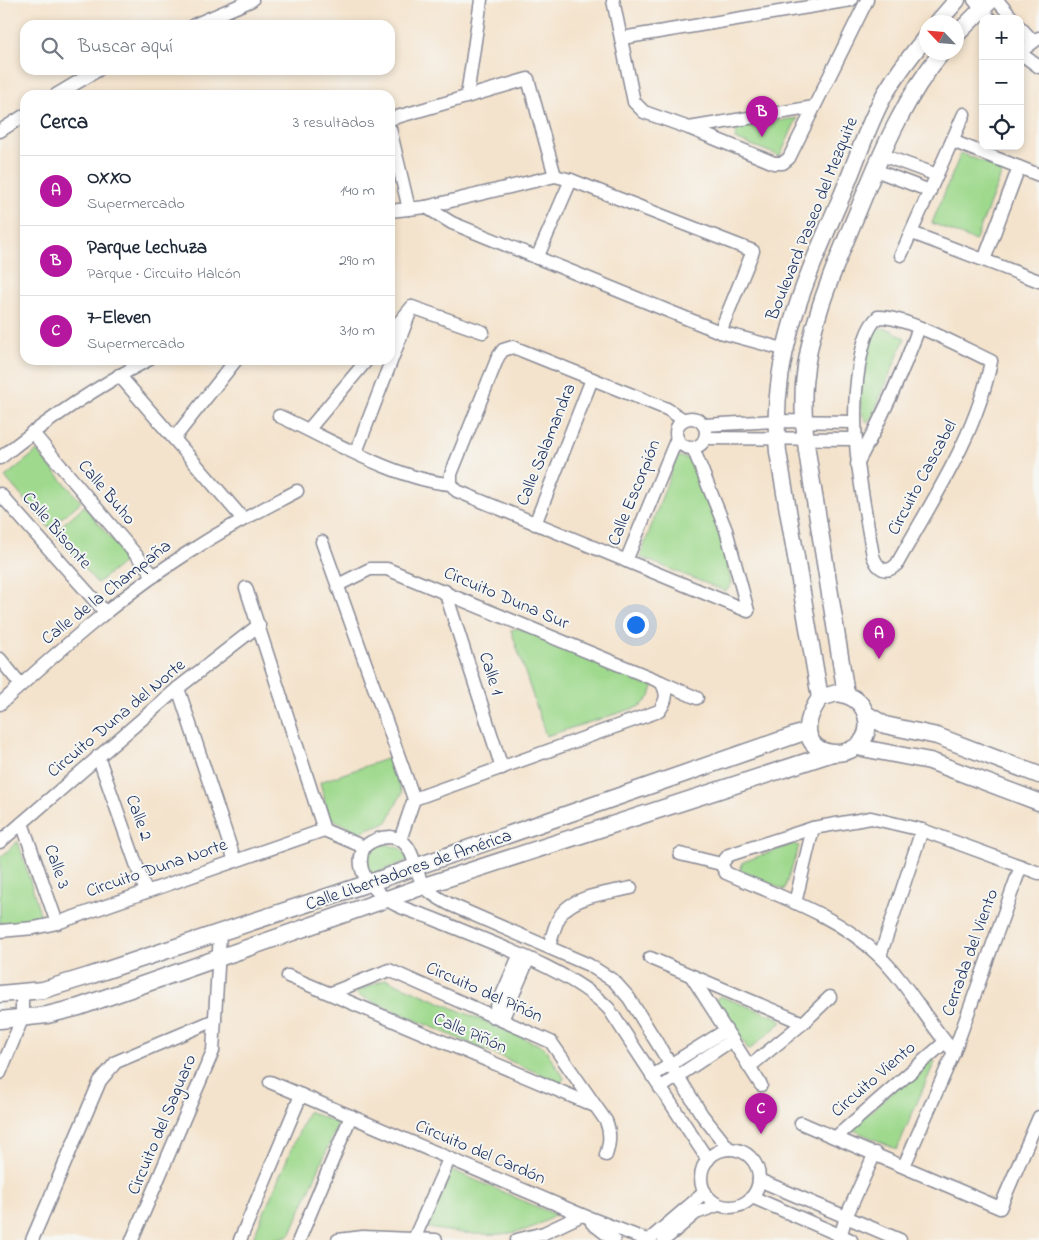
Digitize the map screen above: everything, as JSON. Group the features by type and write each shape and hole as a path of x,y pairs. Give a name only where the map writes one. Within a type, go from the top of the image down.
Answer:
{"street":[{"path":"467,96 481,0"},
{"path":"613,0 634,102 637,107 644,112 689,128 774,163 783,163 790,158 867,0"},
{"path":"622,38 851,0"},
{"path":"944,15 957,0"},
{"path":"997,0 1010,15"},
{"path":"205,20 247,1"},
{"path":"964,27 984,7"},
{"path":"1024,30 1036,40 1024,50"},
{"name":"Boulevard Paseo del Mezquite","path":"820,698 777,440 776,421 783,350 795,308 809,272 886,94 919,46"},
{"path":"1024,56 1039,67"},
{"path":"846,694 806,440 804,384 811,340 823,297 882,154 903,110 936,60"},
{"path":"64,90 90,75"},
{"path":"395,118 528,79 555,176"},
{"path":"689,128 814,107"},
{"path":"902,256 964,114"},
{"path":"0,131 20,118"},
{"path":"952,141 1039,175"},
{"path":"395,150 409,209"},
{"path":"882,154 937,176"},
{"path":"984,260 1019,167"},
{"path":"875,170 930,192"},
{"path":"395,210 426,207 555,176 571,180 753,251 720,332"},
{"path":"537,258 571,180"},
{"path":"426,207 452,223 720,332 783,350"},
{"path":"912,232 1039,281"},
{"path":"412,307 483,332"},
{"path":"395,327 412,307"},
{"path":"395,351 412,307"},
{"name":"Circuito Cascabel","path":"886,317 919,328 991,361 986,387 968,434 898,564 889,570 878,567 874,556 854,439 855,392 862,348 871,323 878,318 886,317"},
{"path":"857,464 881,420 902,375 919,328"},
{"path":"451,484 455,465 498,357 503,350 513,347 667,409 684,420"},
{"path":"0,458 32,432 119,375 138,365"},
{"path":"174,438 232,365"},
{"path":"309,430 363,365"},
{"path":"356,452 390,365"},
{"path":"119,375 243,519"},
{"name":"Calle Salamandra","path":"535,524 592,378"},
{"path":"279,416 403,474 433,483 451,484 457,491 748,611 726,530 693,448"},
{"path":"704,431 698,446 693,448 686,447 677,438 677,428 684,420 694,418 704,431 777,440 854,439"},
{"path":"704,431 776,421 854,422"},
{"name":"Calle Buho","path":"32,432 154,576"},
{"name":"Calle Escorpión","path":"626,561 677,438"},
{"name":"Calle de la Champaña","path":"0,704 106,613 154,576 243,519 297,491"},
{"name":"Calle Bisonte","path":"0,494 106,613"},
{"path":"322,542 414,799 400,840"},
{"name":"Circuito Duna Sur","path":"338,585 378,567 445,591 697,698"},
{"path":"246,588 324,830 364,847"},
{"name":"Calle 1","path":"445,591 502,768"},
{"name":"Circuito Duna del Norte","path":"0,842 178,688 259,625"},
{"path":"0,659 21,685"},
{"path":"414,799 659,712 666,702 666,692 661,682"},
{"path":"178,688 235,861"},
{"path":"866,714 865,735 857,746 844,753 830,754 815,746 807,731 812,713 820,698 828,694 846,694 858,702 866,714 885,725 937,736 1039,774"},
{"name":"Calle Libertadores de América","path":"0,994 22,994 73,982 369,883 807,731"},
{"path":"857,746 930,761 1039,802"},
{"name":"Calle Libertadores de América","path":"0,1020 22,1019 79,1007 424,886 830,754"},
{"name":"Calle 2","path":"98,756 146,892"},
{"path":"721,864 729,855 813,828 871,818 922,830 1039,873"},
{"name":"Calle 3","path":"22,823 57,922"},
{"path":"794,903 813,828"},
{"name":"Circuito Duna Norte","path":"0,931 34,928 57,922 324,830"},
{"path":"880,956 922,830"},
{"path":"708,1160 609,1009 598,997 555,972 386,899 369,883 361,869 361,854 364,847 381,838 400,840 406,844 424,886 435,896 449,904 564,952 614,981 629,998 702,1115 729,1149"},
{"path":"680,854 721,864 726,873 826,917 857,937 880,956 950,1047 904,1166"},
{"name":"Cerrada del Viento","path":"950,1047 1021,866"},
{"path":"549,946 558,920 568,907 577,902 631,888"},
{"name":"Calle Piñón","path":"498,1018 518,955 516,932"},
{"name":"Circuito del Saguaro","path":"132,1240 213,1052 220,933"},
{"path":"555,972 564,952"},
{"path":"650,958 803,1023"},
{"name":"Circuito del Piñón","path":"331,993 388,970 551,1042 595,1106 609,1130 609,1145 606,1155"},
{"name":"Calle Piñón","path":"288,976 595,1106"},
{"path":"692,977 761,1085"},
{"path":"0,1073 22,1019 22,994"},
{"path":"749,1067 803,1023 830,997"},
{"name":"Circuito del Saguaro","path":"32,1240 100,1081 107,1071 116,1062 215,1020"},
{"path":"652,1076 729,1035"},
{"path":"660,1088 729,1035"},
{"name":"Circuito Viento","path":"950,1047 836,1137 1000,1208 1039,1117"},
{"name":"Circuito del Cardón","path":"270,1082 582,1215"},
{"path":"240,1240 301,1095"},
{"path":"299,1240 351,1116"},
{"path":"800,1123 836,1137"},
{"path":"664,1240 696,1213 718,1205 736,1206 752,1197 759,1180 758,1170 748,1154 739,1150 729,1149 719,1151 708,1160 701,1173 705,1192 718,1205"},
{"path":"752,1197 843,1238 879,1155"},
{"path":"414,1239 449,1158"},
{"path":"759,1180 897,1239"},
{"path":"517,1240 544,1234 582,1215 648,1240 705,1192"},
{"path":"582,1215 614,1240"},
{"path":"338,1240 363,1237 436,1240"}],"green space":[{"path":"797,118 780,156 735,139 737,127"},
{"path":"961,153 1003,170 975,241 932,223"},
{"path":"876,327 891,330 905,338 872,417 867,422 862,414 860,402 861,389 869,348"},
{"path":"37,451 81,502 49,528 5,477"},
{"path":"677,456 693,460 699,488 717,522 731,581 730,587 725,591 640,557"},
{"path":"84,506 128,559 97,583 53,533"},
{"path":"518,628 653,686 650,697 641,706 546,736 511,630"},
{"path":"389,758 402,793 387,822 359,832 329,817 320,782"},
{"path":"18,841 42,920 0,926 0,858"},
{"path":"387,844 401,849 408,860 369,876 367,865 369,855 376,848"},
{"path":"793,844 799,846 784,890 740,870 743,862"},
{"path":"386,979 544,1047 564,1078 561,1083 358,995 355,992"},
{"path":"720,996 779,1018 782,1022 749,1050 715,1000"},
{"path":"930,1058 935,1061 897,1149 851,1129"},
{"path":"308,1111 338,1124 290,1235 271,1240 252,1240"},
{"path":"452,1171 556,1215 528,1229 503,1234 453,1232 428,1228"}],"place":[{"name":"Parque Lechuza","path":"762,137"},
{"name":"OXXO","path":"879,659"},
{"name":"7-Eleven","path":"761,1134"}]}
